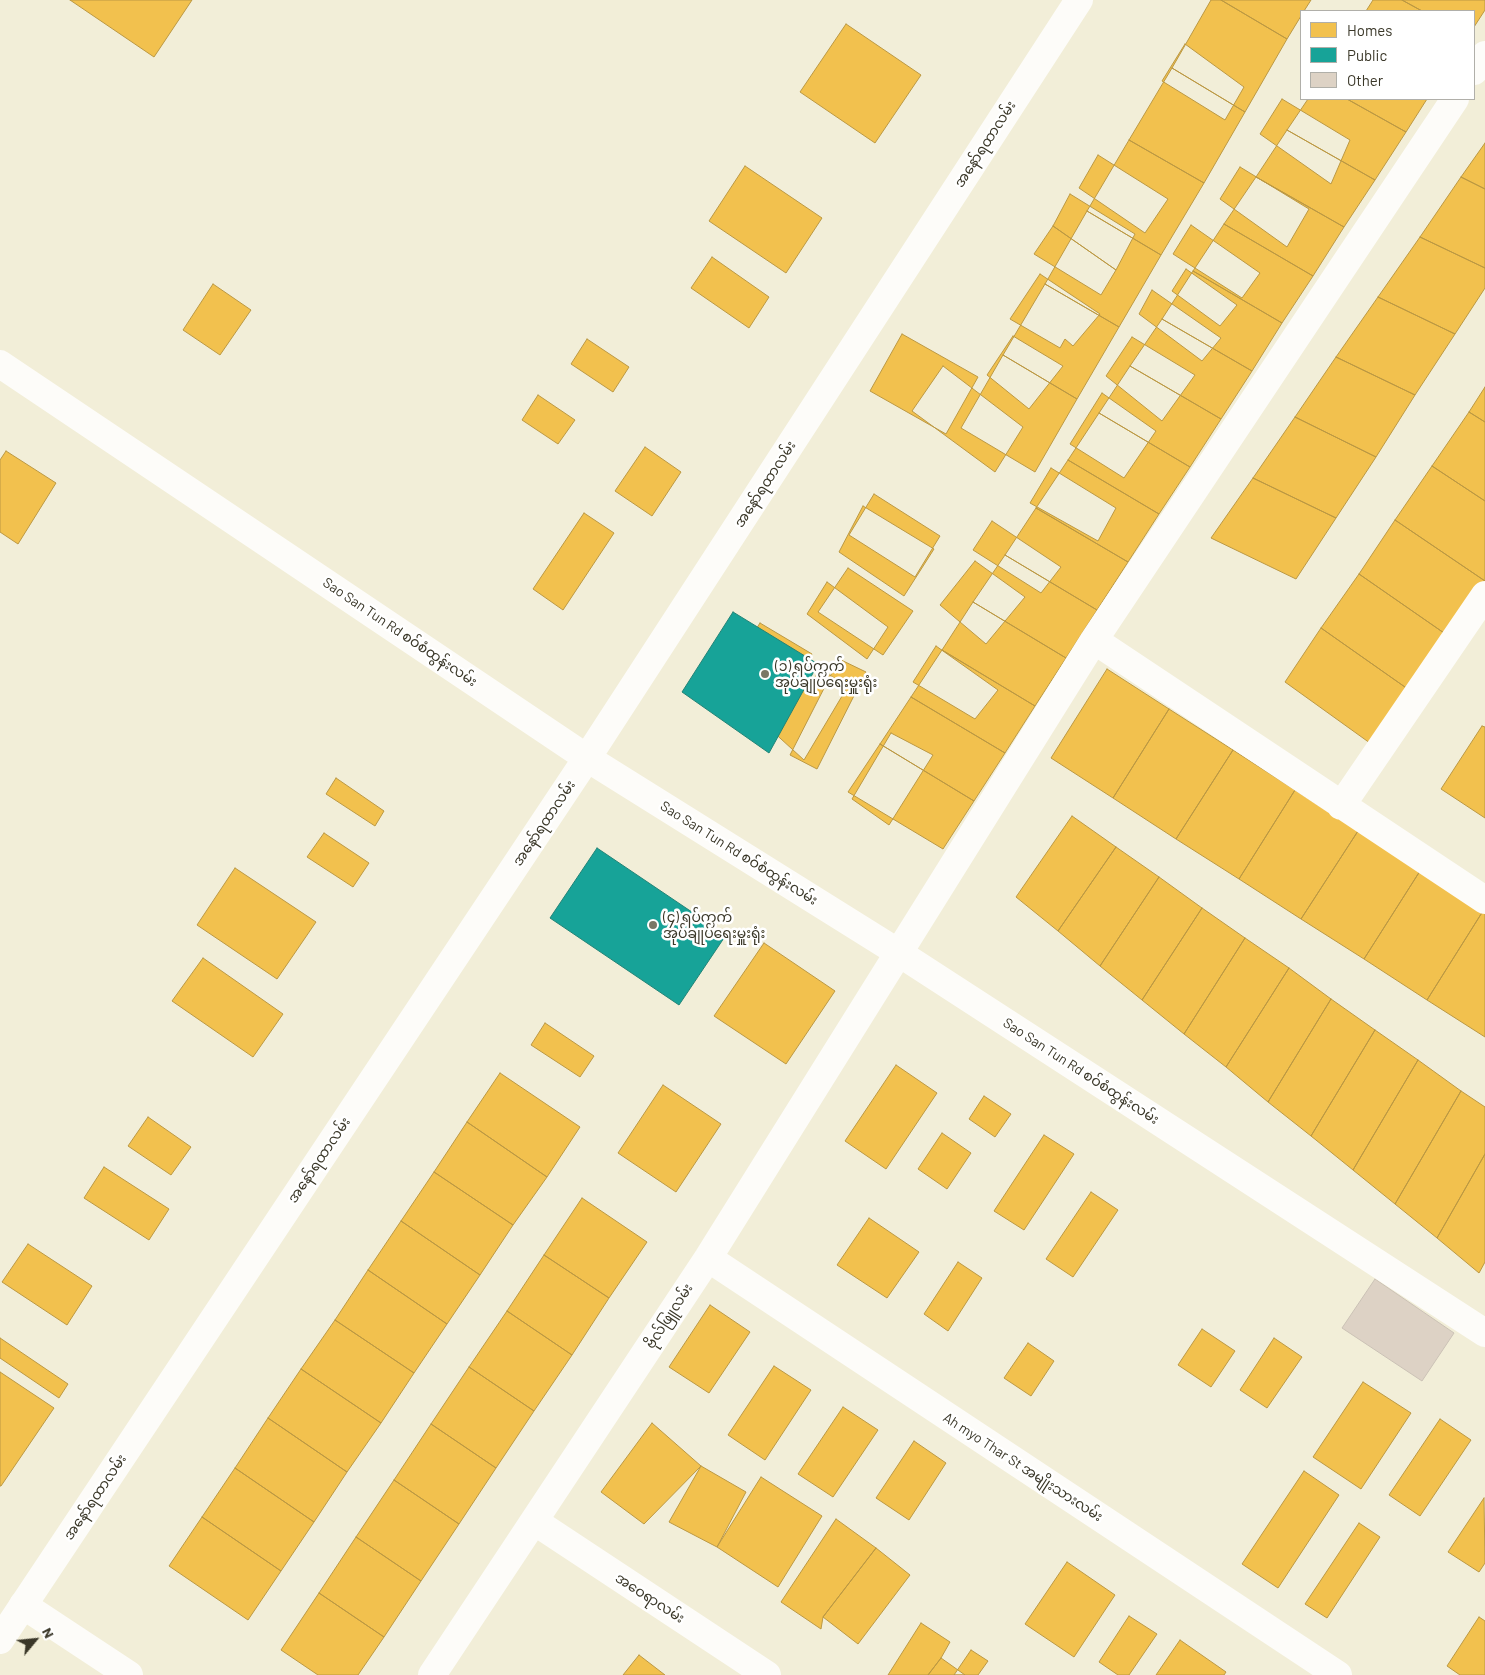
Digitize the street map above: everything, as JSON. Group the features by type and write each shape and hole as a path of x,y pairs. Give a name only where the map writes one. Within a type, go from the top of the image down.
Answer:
{"street":[{"name":"အနော်ရထာလမ်း","path":"0,1640 587,758 1079,0"},
{"path":"1475,70 1485,55"},
{"name":"ဗိုလ်ဖြူလမ်း","path":"432,1675 708,1258 1094,640 1455,100"},
{"name":"Sao San Tun Rd စဝ်စံထွန်းလမ်း","path":"0,364 587,758 899,953 1485,1332"},
{"path":"1341,806 1485,596"},
{"path":"1094,640 1485,900"},
{"name":"Ah myo Thar St အမျိုးသားလမ်း","path":"708,1258 1338,1675"},
{"name":"အဝေရာလမ်း","path":"534,1521 767,1675"},
{"path":"23,1605 129,1675"}],"building: Homes":[{"path":"70,0 192,0 154,57"},
{"path":"1211,0 1221,0 1287,39 1245,112 1172,68"},
{"path":"1221,0 1311,0 1305,10 1300,10 1300,18 1287,39"},
{"path":"1373,0 1402,0 1420,10 1367,10"},
{"path":"1402,0 1485,0 1485,10 1475,25 1475,10 1420,10"},
{"path":"846,24 921,75 875,143 800,92"},
{"path":"1185,44 1244,87 1225,120 1162,81"},
{"path":"1172,68 1245,112 1204,183 1129,140"},
{"path":"1282,99 1350,140 1331,184 1260,134"},
{"path":"1307,100 1349,100 1406,132 1375,180 1287,130"},
{"path":"1349,100 1426,100 1406,132"},
{"path":"1287,130 1375,180 1344,227 1256,177"},
{"path":"1129,140 1204,183 1161,255 1087,211"},
{"path":"1485,143 1485,189 1461,177"},
{"path":"1098,155 1168,199 1145,233 1079,188"},
{"path":"745,166 822,218 786,273 709,221"},
{"path":"1240,167 1309,209 1287,247 1220,199"},
{"path":"1256,177 1344,227 1313,276 1224,224"},
{"path":"1461,177 1485,189 1485,268 1420,237"},
{"path":"1070,194 1135,234 1116,270 1053,226"},
{"path":"1087,211 1161,255 1119,327 1045,284"},
{"path":"1224,224 1313,276 1282,323 1193,271"},
{"path":"1191,225 1260,273 1242,298 1173,254"},
{"path":"1053,226 1116,270 1101,295 1034,254"},
{"path":"1420,237 1485,268 1485,288 1455,334 1378,297"},
{"path":"712,257 769,297 749,328 691,288"},
{"path":"1186,269 1237,305 1220,326 1172,291"},
{"path":"1193,271 1282,323 1252,371 1162,319"},
{"path":"1040,274 1100,314 1073,346 1065,339 1060,348 1010,319"},
{"path":"213,284 251,310 220,355 183,330"},
{"path":"1045,284 1119,327 1077,399 1003,355"},
{"path":"1152,290 1221,338 1202,361 1139,314"},
{"path":"1378,297 1455,334 1415,395 1336,357"},
{"path":"1162,319 1252,371 1221,419 1130,366"},
{"path":"902,334 978,377 946,434 870,391"},
{"path":"1013,336 1063,366 1029,409 987,375"},
{"path":"1132,337 1195,375 1162,421 1106,376"},
{"path":"587,339 629,367 613,392 571,364"},
{"path":"1003,355 1077,399 1035,472 961,428"},
{"path":"1336,357 1415,395 1376,457 1295,417"},
{"path":"943,366 1023,427 995,472 912,411"},
{"path":"1130,366 1221,419 1190,467 1099,413"},
{"path":"1485,387 1485,422 1469,412"},
{"path":"1102,393 1156,431 1124,478 1070,444"},
{"path":"538,395 575,420 558,444 522,420"},
{"path":"1469,412 1485,422 1485,501 1432,466"},
{"path":"1099,413 1190,467 1159,514 1068,460"},
{"path":"1295,417 1376,457 1336,518 1253,478"},
{"path":"645,447 681,472 652,516 615,491"},
{"path":"6,451 56,483 18,544 0,532 0,460"},
{"path":"1068,460 1159,514 1128,562 1036,508"},
{"path":"1432,466 1485,501 1485,581 1395,520"},
{"path":"1051,468 1116,508 1098,541 1030,503"},
{"path":"1253,478 1336,518 1296,579 1211,538"},
{"path":"874,494 940,536 915,577 849,535"},
{"path":"863,506 934,549 904,596 839,552"},
{"path":"1036,508 1128,562 1097,610 1005,555"},
{"path":"584,513 614,533 563,610 533,589"},
{"path":"1395,520 1485,581 1485,595 1457,642 1359,574"},
{"path":"992,521 1061,567 1041,593 973,550"},
{"path":"1005,555 1097,610 1066,658 973,602"},
{"path":"975,561 1025,597 986,644 940,605"},
{"path":"848,568 913,611 883,655 818,612"},
{"path":"1359,574 1457,642 1422,699 1321,628"},
{"path":"827,582 888,627 867,659 807,614"},
{"path":"973,602 1066,658 1035,706 942,650"},
{"path":"760,623 812,654 769,728 715,694"},
{"path":"1321,628 1422,699 1388,756 1285,682"},
{"path":"936,646 998,690 975,719 913,682"},
{"path":"942,650 1035,706 1005,753 911,697"},
{"path":"839,659 866,672 817,769 790,755"},
{"path":"1107,669 1169,709 1113,798 1051,758"},
{"path":"821,670 848,686 804,760 769,728"},
{"path":"911,697 1005,753 974,801 880,744"},
{"path":"1169,709 1233,750 1176,839 1113,798"},
{"path":"1482,726 1485,727 1485,818 1441,789"},
{"path":"891,733 933,755 889,825 852,799"},
{"path":"880,744 974,801 943,849 848,792"},
{"path":"1233,750 1295,790 1239,879 1176,839"},
{"path":"336,778 384,811 375,826 326,794"},
{"path":"1295,790 1358,831 1301,919 1239,879"},
{"path":"1072,816 1116,847 1058,931 1016,897"},
{"path":"1358,831 1420,871 1364,959 1301,919"},
{"path":"324,833 369,863 353,887 307,857"},
{"path":"1116,847 1159,877 1100,966 1058,931"},
{"path":"235,868 316,922 277,979 197,925"},
{"path":"1420,871 1483,911 1427,1000 1364,959"},
{"path":"1159,877 1202,908 1142,1000 1100,966"},
{"path":"1202,908 1245,938 1184,1034 1142,1000"},
{"path":"1483,911 1485,912 1485,1037 1427,1000"},
{"path":"1245,938 1289,968 1226,1067 1184,1034"},
{"path":"764,943 835,991 786,1064 714,1016"},
{"path":"203,958 283,1014 253,1057 172,1001"},
{"path":"1289,968 1331,999 1268,1102 1226,1067"},
{"path":"1331,999 1375,1030 1311,1136 1268,1102"},
{"path":"545,1023 594,1056 580,1077 531,1045"},
{"path":"1375,1030 1418,1060 1353,1170 1311,1136"},
{"path":"1418,1060 1461,1091 1395,1204 1353,1170"},
{"path":"896,1065 937,1093 886,1169 845,1141"},
{"path":"500,1073 580,1127 547,1177 467,1122"},
{"path":"663,1085 721,1124 676,1192 618,1153"},
{"path":"1461,1091 1485,1107 1485,1154 1437,1238 1395,1204"},
{"path":"984,1096 1011,1114 995,1137 969,1119"},
{"path":"148,1117 191,1147 171,1175 128,1146"},
{"path":"467,1122 547,1177 513,1225 434,1172"},
{"path":"942,1133 971,1153 947,1189 918,1169"},
{"path":"1044,1135 1074,1154 1024,1230 994,1211"},
{"path":"1485,1154 1485,1262 1479,1273 1437,1238"},
{"path":"104,1167 169,1209 149,1240 84,1198"},
{"path":"434,1172 513,1225 480,1275 401,1221"},
{"path":"1091,1192 1118,1210 1073,1277 1046,1259"},
{"path":"582,1198 647,1242 609,1298 544,1255"},
{"path":"869,1218 919,1252 887,1298 837,1265"},
{"path":"401,1221 480,1275 447,1324 368,1270"},
{"path":"28,1244 92,1286 67,1325 2,1282"},
{"path":"544,1255 609,1298 572,1355 507,1311"},
{"path":"958,1262 982,1278 948,1331 924,1314"},
{"path":"368,1270 447,1324 414,1373 335,1320"},
{"path":"710,1305 750,1332 709,1393 669,1367"},
{"path":"507,1311 572,1355 534,1411 469,1367"},
{"path":"335,1320 414,1373 381,1423 301,1369"},
{"path":"1202,1329 1235,1351 1211,1387 1178,1365"},
{"path":"0,1338 68,1384 59,1398 0,1358"},
{"path":"1274,1338 1302,1357 1267,1408 1240,1390"},
{"path":"1028,1343 1054,1361 1031,1396 1004,1378"},
{"path":"774,1366 811,1390 765,1460 728,1435"},
{"path":"469,1367 534,1411 496,1468 431,1424"},
{"path":"301,1369 381,1423 347,1472 268,1418"},
{"path":"0,1372 54,1408 1,1486 0,1486"},
{"path":"1363,1382 1411,1413 1361,1489 1313,1457"},
{"path":"843,1407 878,1430 833,1497 798,1474"},
{"path":"268,1418 347,1472 314,1522 235,1468"},
{"path":"1440,1419 1471,1440 1420,1516 1389,1495"},
{"path":"652,1423 701,1466 644,1524 601,1492"},
{"path":"431,1424 496,1468 459,1524 394,1480"},
{"path":"914,1441 946,1463 909,1520 876,1498"},
{"path":"701,1466 746,1492 717,1547 669,1522"},
{"path":"235,1468 314,1522 281,1571 202,1517"},
{"path":"1304,1471 1339,1495 1278,1588 1242,1564"},
{"path":"761,1477 822,1516 778,1587 717,1547"},
{"path":"394,1480 459,1524 421,1581 356,1537"},
{"path":"1484,1498 1485,1563 1479,1572 1448,1552"},
{"path":"202,1517 281,1571 248,1620 169,1566"},
{"path":"836,1519 876,1548 823,1617 821,1629 781,1602"},
{"path":"1359,1523 1380,1537 1327,1618 1305,1604"},
{"path":"356,1537 421,1581 384,1637 319,1593"},
{"path":"876,1548 910,1575 858,1644 823,1617"},
{"path":"1067,1562 1115,1595 1074,1657 1025,1624"},
{"path":"319,1593 384,1637 358,1675 318,1675 281,1650"},
{"path":"1129,1616 1157,1634 1129,1675 1118,1675 1099,1662"},
{"path":"1479,1617 1485,1621 1485,1675 1460,1675 1447,1666"},
{"path":"921,1623 950,1642 941,1658 928,1675 888,1675"},
{"path":"1180,1640 1226,1672 1224,1675 1156,1675"},
{"path":"971,1650 988,1661 978,1675 954,1675"},
{"path":"639,1655 665,1675 623,1675"},
{"path":"941,1658 965,1675 928,1675"}],"building: Public":[{"path":"733,612 818,664 769,753 682,692"},
{"path":"597,848 726,935 679,1005 550,918"}],"building: Other":[{"path":"1375,1279 1454,1333 1422,1381 1342,1328"}],"place":[{"name":"(၁) ရပ်ကွက် အုပ်ချုပ်ရေးမှူးရုံး","path":"765,674"},
{"name":"(၄) ရပ်ကွက် အုပ်ချုပ်ရေးမှူးရုံး","path":"653,925"}]}
